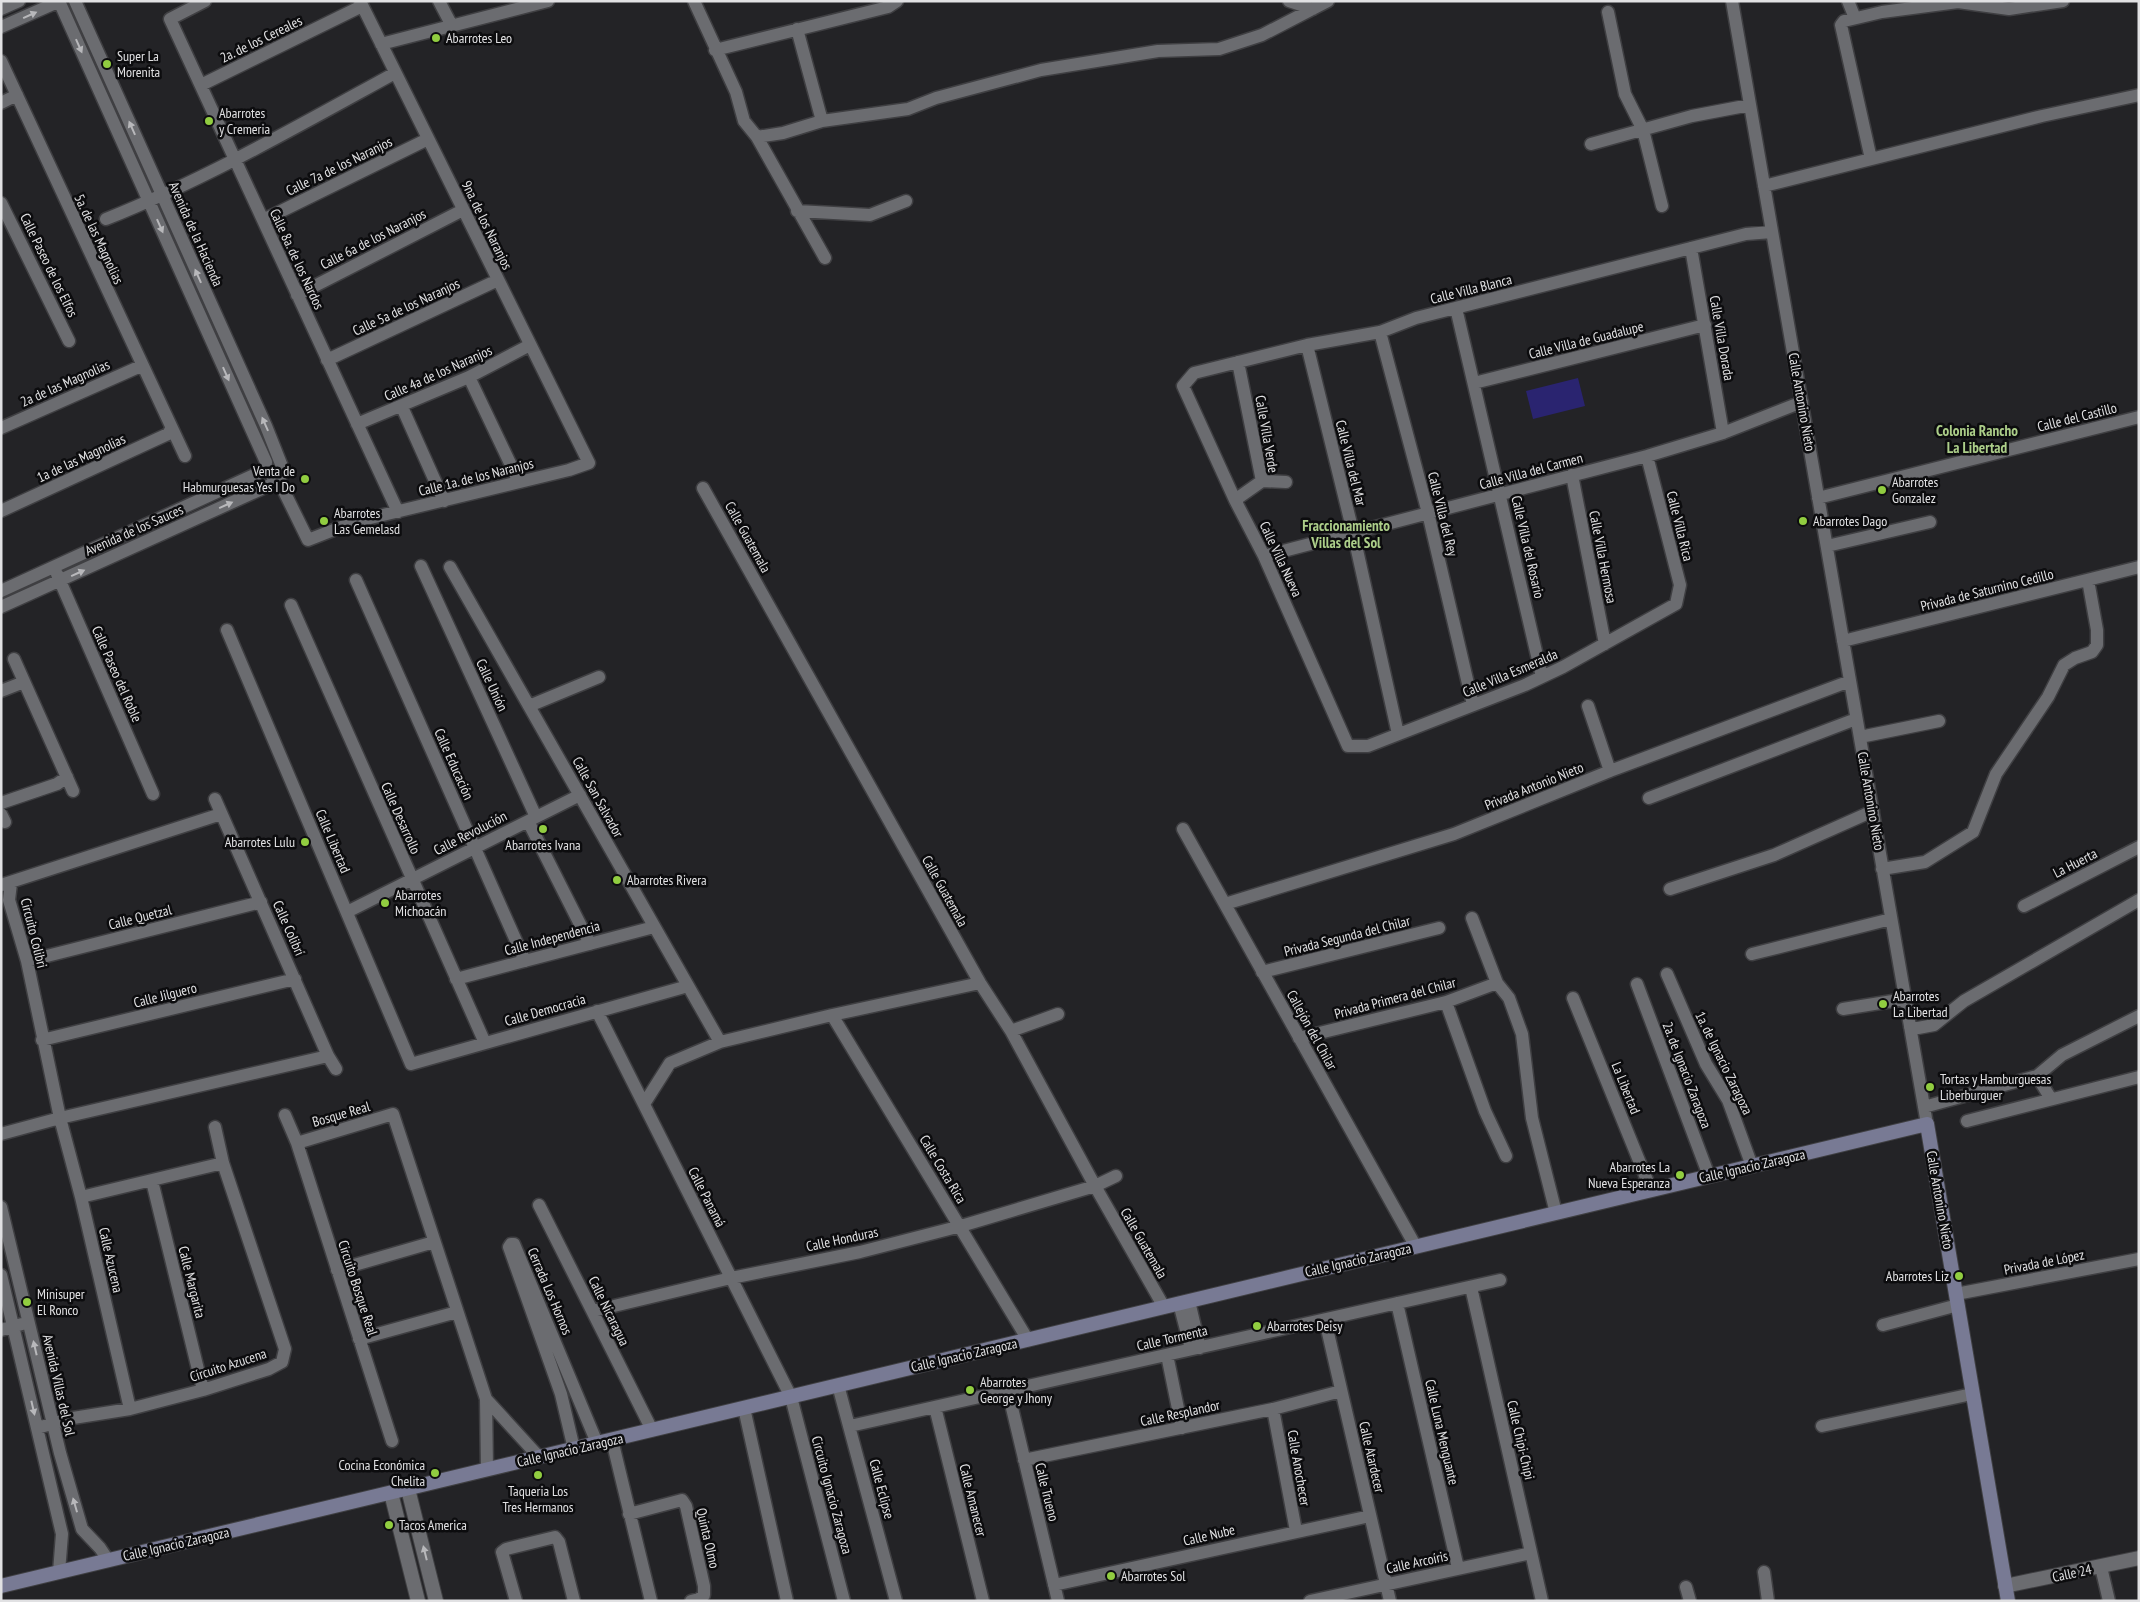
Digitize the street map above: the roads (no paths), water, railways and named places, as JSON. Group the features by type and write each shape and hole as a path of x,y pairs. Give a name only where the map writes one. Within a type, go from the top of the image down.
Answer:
{"main road":[{"name":"Calle Ignacio Zaragoza","path":"1,1586 1927,1124"},
{"name":"Calle Antonino Nieto","path":"1927,1124 2008,1601"}],"street":[{"path":"1,9 19,1"},
{"path":"1,27 59,1 266,462 265,470"},
{"name":"Avenida de la Hacienda","path":"75,1 280,458 283,469 279,481"},
{"name":"Calle 8a. de los Nardos","path":"205,1 170,19 398,512"},
{"path":"439,1 452,26"},
{"path":"381,44 452,26 521,4 548,1"},
{"path":"715,50 888,7 896,1"},
{"path":"1289,1 1313,9"},
{"path":"757,136 783,133 822,121 908,109 936,98 1041,70 1158,51 1219,49 1262,36 1328,1"},
{"name":"Calle Antonino Nieto","path":"1732,1 1927,1124"},
{"path":"1848,1 1855,18"},
{"path":"1871,159 1842,25 1844,21 1882,12 1958,2 2009,9 2062,1"},
{"path":"697,3 715,50 736,92 744,121 757,136 824,258"},
{"name":"9na. de los Naranjos","path":"361,4 588,463"},
{"name":"2a. de los Cereales","path":"201,85 361,4"},
{"path":"1608,12 1625,94 1643,130 1662,206"},
{"path":"798,29 822,121"},
{"name":"5a. de las Magnolias","path":"1,61 185,456"},
{"path":"106,219 149,202 235,160 395,74"},
{"path":"1764,186 2042,116 2139,95"},
{"path":"1,103 18,96"},
{"path":"1591,144 1692,116 1750,105"},
{"name":"Calle 7a de los Naranjos","path":"263,220 428,139"},
{"path":"797,211 870,215 906,201"},
{"name":"Calle Paseo de los Elfos","path":"2,203 68,341"},
{"name":"Calle 6a de los Naranjos","path":"297,294 463,210"},
{"name":"Calle Villa Blanca","path":"1183,386 1194,373 1307,344 1380,332 1416,318 1746,234 1772,232"},
{"name":"Calle Villa Dorada","path":"1691,248 1723,433"},
{"name":"Calle 5a de los Naranjos","path":"327,360 498,280"},
{"name":"Calle Villa del Rosario","path":"1456,308 1501,494 1542,677"},
{"name":"Calle Villa de Guadalupe","path":"1474,383 1705,325"},
{"name":"Calle Villa del Rey","path":"1380,332 1428,513 1473,705"},
{"name":"Calle Villa del Mar","path":"1307,344 1353,532 1398,734"},
{"name":"Calle 4a de los Naranjos","path":"357,424 402,407 469,377 530,346"},
{"name":"Calle Villa Verde","path":"1235,500 1262,481 1238,362"},
{"name":"2a de las Magnolias","path":"1,428 142,366"},
{"path":"469,377 519,482"},
{"name":"Calle Villa Nueva","path":"1183,386 1235,500 1264,556 1348,746"},
{"name":"Calle Villa del Carmen","path":"1264,556 1647,456 1723,433 1802,402"},
{"path":"402,407 444,501"},
{"name":"Calle del Castillo","path":"1818,498 2139,417"},
{"name":"1a de las Magnolias","path":"1,511 168,434 171,429"},
{"name":"Calle Villa Rica","path":"1647,456 1680,585 1676,604"},
{"name":"Calle 1a. de los Naranjos","path":"265,470 279,481 308,540 354,522 569,470 588,463"},
{"name":"Avenida de los Sauces","path":"1,591 265,470"},
{"name":"Calle Villa Hermosa","path":"1572,476 1605,644"},
{"name":"Avenida de los Sauces","path":"1,607 279,481"},
{"path":"1262,481 1286,482"},
{"name":"Calle Guatemala","path":"703,488 980,983 1012,1031 1095,1186 1164,1307"},
{"path":"1826,546 1930,522"},
{"name":"Calle Unión","path":"421,566 532,819 590,944"},
{"name":"Calle San Salvador","path":"450,566 720,1042"},
{"name":"Calle Paseo del Roble","path":"54,567 153,794"},
{"name":"Privada de Saturnino Cedillo","path":"1843,642 2139,567"},
{"name":"Calle Educación","path":"356,580 525,961"},
{"path":"1882,869 1925,862 1973,832 1996,774 2048,697 2064,665 2075,658 2092,652 2097,645 2097,630 2088,580"},
{"name":"Calle Villa Esmeralda","path":"1348,746 1368,746 1542,677 1676,604"},
{"name":"Calle Desarrollo","path":"290,605 485,1043"},
{"name":"Calle Libertad","path":"228,630 411,1064"},
{"path":"14,659 73,791"},
{"path":"529,706 599,677"},
{"name":"Privada Antonio Nieto","path":"1225,904 1454,834 1610,771 1850,681"},
{"path":"1,691 24,682"},
{"path":"1588,706 1610,771"},
{"path":"1648,798 1856,719"},
{"path":"1860,737 1940,721"},
{"path":"1,803 57,784 67,777"},
{"name":"Calle Revolución","path":"346,912 580,795"},
{"name":"Calle Colibrí","path":"215,799 328,1056 336,1069"},
{"path":"1670,889 1774,855 1872,811"},
{"name":"Circuito Colibri","path":"60,1118 42,1040 27,961 6,884 221,814"},
{"name":"Callejón del Chilar","path":"1183,829 1416,1247"},
{"name":"La Huerta","path":"2024,906 2139,847"},
{"path":"1910,1027 1918,1028 1934,1025 1964,1001 2139,900"},
{"name":"Calle Quetzal","path":"27,961 260,902"},
{"path":"1472,918 1497,984 1509,998 1522,1034 1532,1118 1556,1213"},
{"path":"1828,941 1892,922"},
{"path":"1752,954 1892,922"},
{"name":"Calle Independencia","path":"456,979 654,927"},
{"name":"Privada Segunda del Chilar","path":"1262,972 1439,928"},
{"name":"1a. de Ignacio Zaragoza","path":"1667,974 1699,1050 1728,1100 1752,1166"},
{"name":"Calle Jilguero","path":"42,1040 295,979"},
{"path":"644,1104 670,1063 720,1042 832,1015 980,983"},
{"name":"Privada Primera del Chilar","path":"1299,1038 1446,1002 1497,984"},
{"name":"2a. de Ignacio Zaragoza","path":"1637,984 1709,1176"},
{"name":"Calle Democracia","path":"411,1064 688,986"},
{"name":"La Libertad","path":"1573,998 1651,1190"},
{"path":"1843,1009 1905,999"},
{"path":"1446,1002 1485,1111 1506,1156"},
{"name":"Calle Panamá","path":"597,1011 791,1397"},
{"path":"1012,1031 1058,1014"},
{"name":"Calle Costa Rica","path":"832,1015 1028,1340"},
{"path":"1924,1107 2037,1076 2062,1055 2139,1016"},
{"path":"1,1134 60,1118 328,1056"},
{"path":"2037,1076 2051,1099"},
{"path":"1967,1122 2139,1077"},
{"name":"Bosque Real","path":"297,1143 393,1114 434,1242"},
{"name":"Circuito Bosque Real","path":"285,1115 297,1143 392,1441"},
{"name":"Calle Azucena","path":"60,1118 81,1197 130,1409"},
{"name":"Circuito Azucena","path":"37,1428 73,1418 130,1409 203,1390 269,1369 282,1362 285,1349 223,1163 215,1127"},
{"path":"81,1197 223,1163"},
{"name":"Calle Honduras","path":"593,1311 731,1278 860,1252 960,1226 1095,1186 1116,1176"},
{"name":"Calle Margarita","path":"152,1181 203,1390"},
{"name":"Calle Nicaragua","path":"540,1205 652,1430"},
{"name":"Avenida Villas del Sol","path":"1,1207 53,1423 82,1529 100,1548 108,1560"},
{"path":"337,1270 434,1242 486,1399 487,1469"},
{"name":"Cerrada Los Hornos","path":"574,1449 561,1394 509,1247 511,1244 514,1244 597,1443"},
{"name":"Privada de López","path":"1884,1325 1956,1300 2139,1258"},
{"path":"1,1276 7,1328 37,1428 62,1534 59,1572"},
{"name":"Calle Tormenta","path":"850,1426 1500,1280"},
{"name":"Calle Chipi-Chipi","path":"1471,1287 1542,1601"},
{"path":"1184,1302 1196,1348"},
{"name":"Calle Luna Menguante","path":"1397,1303 1458,1568"},
{"path":"359,1339 457,1312"},
{"name":"Calle Atardecer","path":"1325,1320 1390,1601"},
{"path":"7,1328 29,1322"},
{"path":"1167,1355 1182,1428"},
{"name":"Calle Eclipse","path":"838,1385 896,1601"},
{"path":"561,1394 575,1390"},
{"name":"Calle Trueno","path":"1008,1391 1058,1601"},
{"name":"Calle Resplandor","path":"1024,1460 1273,1409 1341,1391"},
{"path":"1822,1426 1972,1394"},
{"name":"Circuito Ignacio Zaragoza","path":"791,1397 844,1601"},
{"path":"486,1399 539,1457"},
{"name":"Calle Amanecer","path":"935,1407 983,1601"},
{"path":"744,1408 787,1601"},
{"name":"Calle Anochecer","path":"1273,1409 1296,1531"},
{"path":"612,1440 651,1601"},
{"path":"408,1488 436,1601"},
{"path":"391,1493 418,1601"},
{"name":"Quinta Olmo","path":"629,1514 682,1500 686,1506 704,1586 704,1594 699,1599 691,1601"},
{"name":"Calle Nube","path":"1054,1585 1370,1516"},
{"path":"62,1534 82,1529"},
{"path":"516,1601 502,1552 506,1549 555,1537 559,1542 574,1601"},
{"name":"Calle Arcoíris","path":"1310,1601 1531,1553"},
{"name":"Calle 24","path":"2005,1586 2139,1558"},
{"path":"2101,1567 2109,1601"},
{"path":"1764,1572 1768,1601"},
{"path":"412,1577 430,1574"},
{"path":"1686,1587 1690,1601"}],"place":[{"name":"Abarrotes Leo","path":"436,38"},
{"name":"Super La Morenita","path":"107,64"},
{"name":"Abarrotes y Cremeria","path":"209,121"},
{"name":"Venta de Habmurguesas Yes I Do","path":"305,479"},
{"name":"Abarrotes Gonzalez","path":"1882,490"},
{"name":"Abarrotes Las Gemelasd","path":"324,521"},
{"name":"Abarrotes Dago","path":"1803,521"},
{"name":"Abarrotes Ivana","path":"543,829"},
{"name":"Abarrotes Lulu","path":"305,842"},
{"name":"Abarrotes Rivera","path":"617,880"},
{"name":"Abarrotes Michoacán","path":"385,903"},
{"name":"Abarrotes La Libertad","path":"1883,1004"},
{"name":"Tortas y Hamburguesas Liberburguer","path":"1930,1087"},
{"name":"Abarrotes La Nueva Esperanza","path":"1680,1175"},
{"name":"Abarrotes Liz","path":"1959,1276"},
{"name":"Minisuper El Ronco","path":"27,1302"},
{"name":"Abarrotes Deisy","path":"1257,1326"},
{"name":"Abarrotes George y Jhony","path":"970,1390"},
{"name":"Cocina Económica Chelita","path":"435,1473"},
{"name":"Taqueria Los Tres Hermanos","path":"538,1475"},
{"name":"Tacos America","path":"389,1525"},
{"name":"Abarrotes Sol","path":"1111,1576"}],"district":[{"name":"Colonia Rancho La Libertad","path":"1977,440"},
{"name":"Fraccionamiento Villas del Sol","path":"1346,534"}]}
